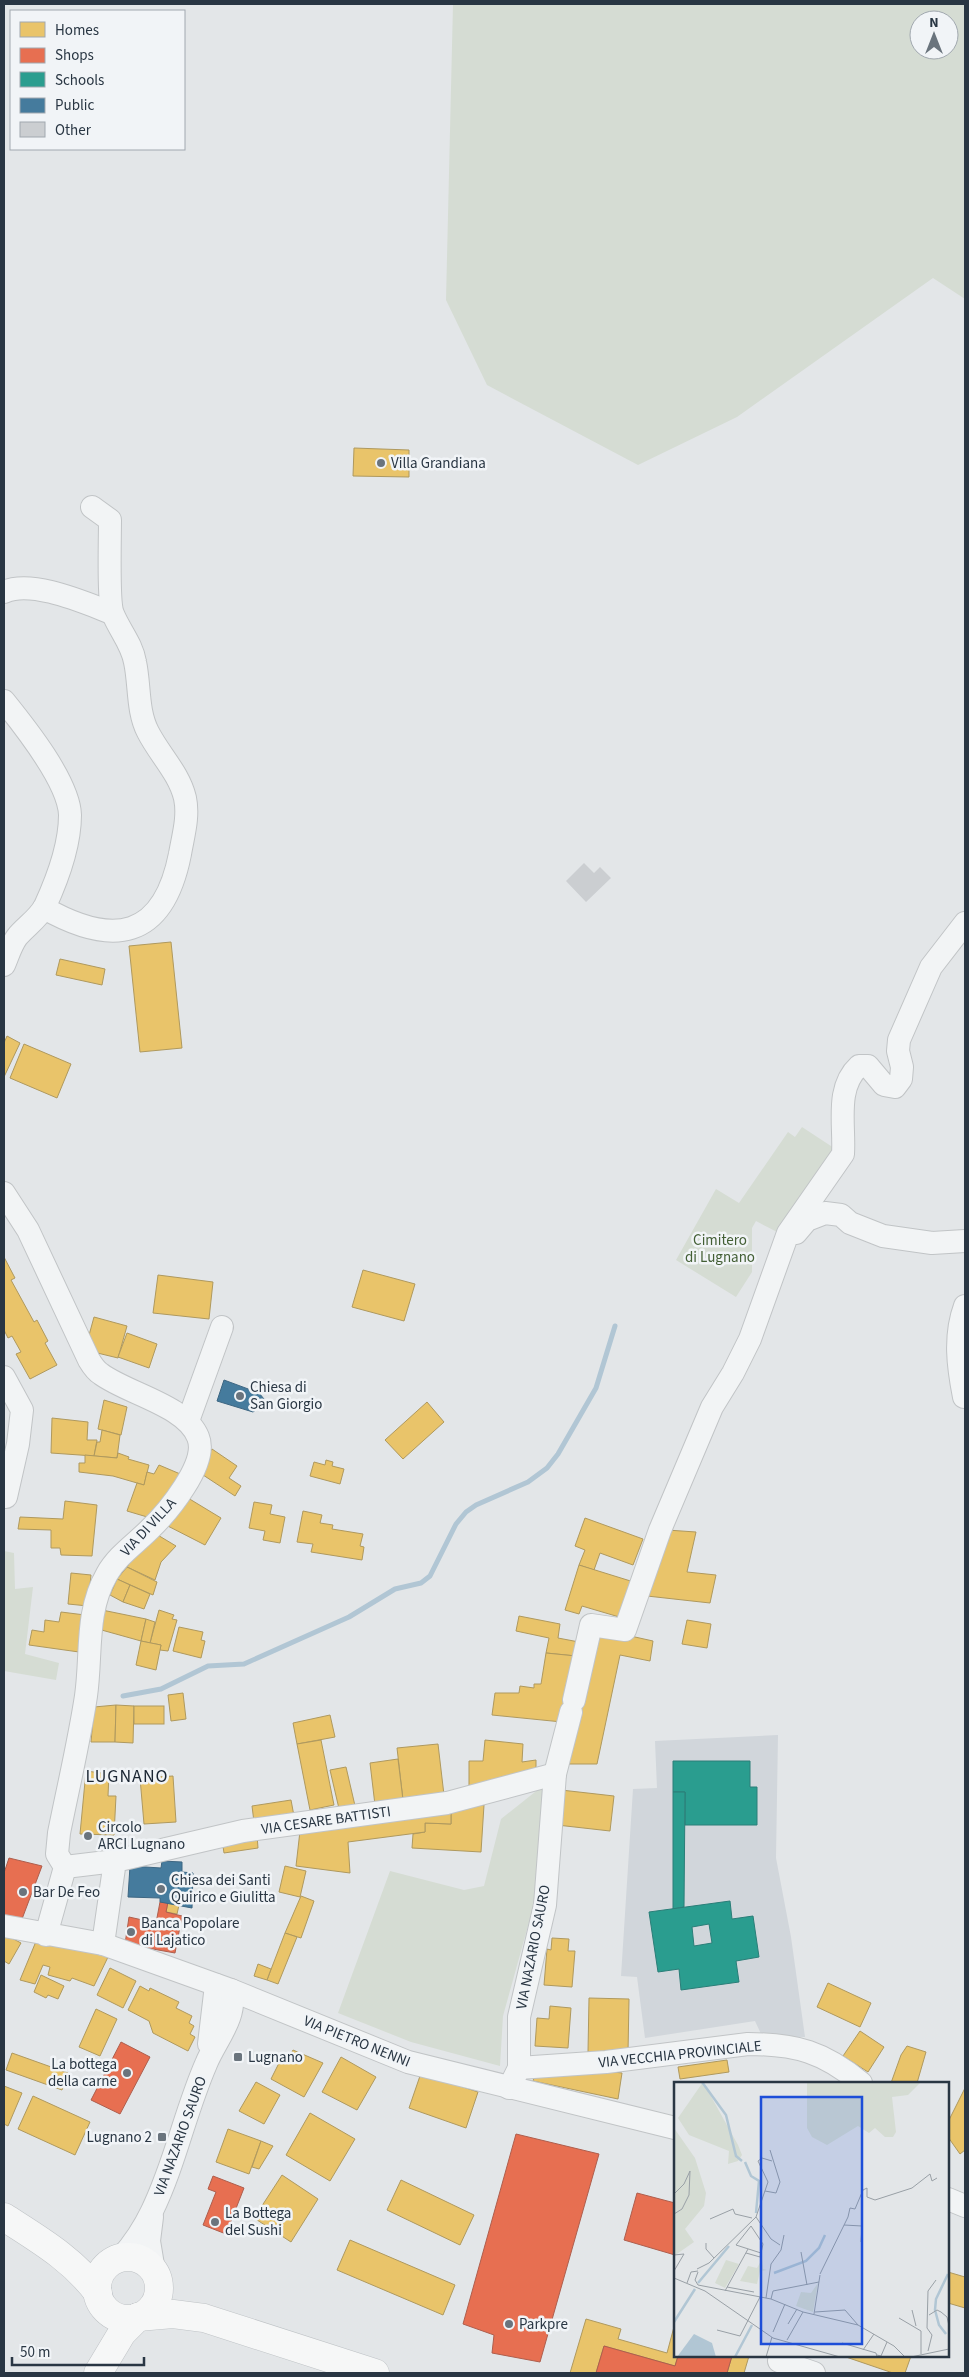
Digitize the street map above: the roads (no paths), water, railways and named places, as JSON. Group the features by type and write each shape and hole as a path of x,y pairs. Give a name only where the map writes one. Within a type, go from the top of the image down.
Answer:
{"main road":[{"path":"4,2217 50,2245 81,2273 101,2300 117,2316 138,2317 173,2314 204,2318 375,2373"},
{"path":"50,2245 90,2257 138,2258 148,2263 157,2278 204,2318"},
{"path":"97,2373 104,2323 101,2300 101,2272 117,2259"},
{"path":"97,2373 122,2332 138,2317 152,2308 156,2301 157,2278"}],"street":[{"path":"44,908 90,930 123,931 145,923 159,906 170,888 178,861 186,815 184,797 168,762 148,732 142,715 135,661 126,636 112,613 110,520 92,507"},
{"path":"4,592 12,588 36,590 71,597 112,613"},
{"path":"4,701 40,749 66,795 69,833 44,908 16,938 4,965"},
{"path":"555,1774 591,1625 625,1630 660,1530 712,1407 733,1373 750,1339 788,1233 842,1154 844,1140 841,1118 844,1096 853,1071 858,1066 868,1066 884,1085 894,1087 901,1079 899,1040 931,968 965,923"},
{"path":"4,1193 28,1230 89,1360 101,1375 188,1421 222,1327"},
{"path":"781,1250 807,1220 825,1213 841,1215 850,1223 884,1236 932,1242 965,1241"},
{"path":"964,1397 960,1374 958,1333 965,1306"},
{"path":"4,1377 22,1410 18,1444 5,1497"},
{"name":"VIA DI VILLA","path":"65,1867 57,1854 59,1834 86,1695 91,1622 96,1602 106,1575 114,1563 151,1528 186,1485 201,1452 199,1438 188,1421"},
{"name":"VIA CESARE BATTISTI","path":"65,1867 116,1861 243,1831 301,1825 447,1803 555,1774"},
{"name":"VIA NAZARIO SAURO","path":"509,2088 519,2068 519,2017 545,1904 555,1774"},
{"path":"103,1944 116,1861"},
{"path":"46,1935 65,1867"},
{"name":"VIA PIETRO NENNI","path":"4,1926 103,1944 264,2003 408,2062 674,2128"},
{"name":"VIA NAZARIO SAURO","path":"206,2063 225,2027 231,2008 224,1988"},
{"name":"VIA NAZARIO SAURO","path":"117,2259 141,2233 153,2209 206,2063 224,1988"},
{"name":"VIA NAZARIO SAURO","path":"225,2027 243,2010 264,2003"},
{"name":"VIA VECCHIA PROVINCIALE","path":"519,2068 606,2062 748,2044 768,2044 811,2051 834,2062 860,2082"},
{"path":"949,2199 965,2206"},
{"name":"VIA NAZARIO SAURO","path":"153,2209 149,2241 157,2278"},
{"path":"780,2361 814,2373"}],"waterway":[{"path":"123,1696 161,1689 208,1666 244,1664 349,1617 395,1589 421,1583 430,1576 456,1524 466,1512 476,1505 528,1482 547,1468 558,1454 596,1388 615,1326"}],"place":[{"name":"Villa Grandiana","path":"381,463"},
{"name":"Chiesa di San Giorgio","path":"240,1396"},
{"name":"Circolo ARCI Lugnano","path":"88,1836"},
{"name":"Chiesa dei Santi Quirico e Giulitta","path":"161,1889"},
{"name":"Bar De Feo","path":"23,1892"},
{"name":"Banca Popolare di Lajatico","path":"131,1932"},
{"name":"Lugnano","path":"238,2057"},
{"name":"La bottega della carne","path":"127,2073"},
{"name":"Lugnano 2","path":"162,2137"},
{"name":"La Bottega del Sushi","path":"215,2222"},
{"name":"Parkpre","path":"509,2324"}],"district":[{"name":"LUGNANO","path":"127,1776"}],"park label":[{"name":"Cimitero di Lugnano","path":"720,1248"}]}
